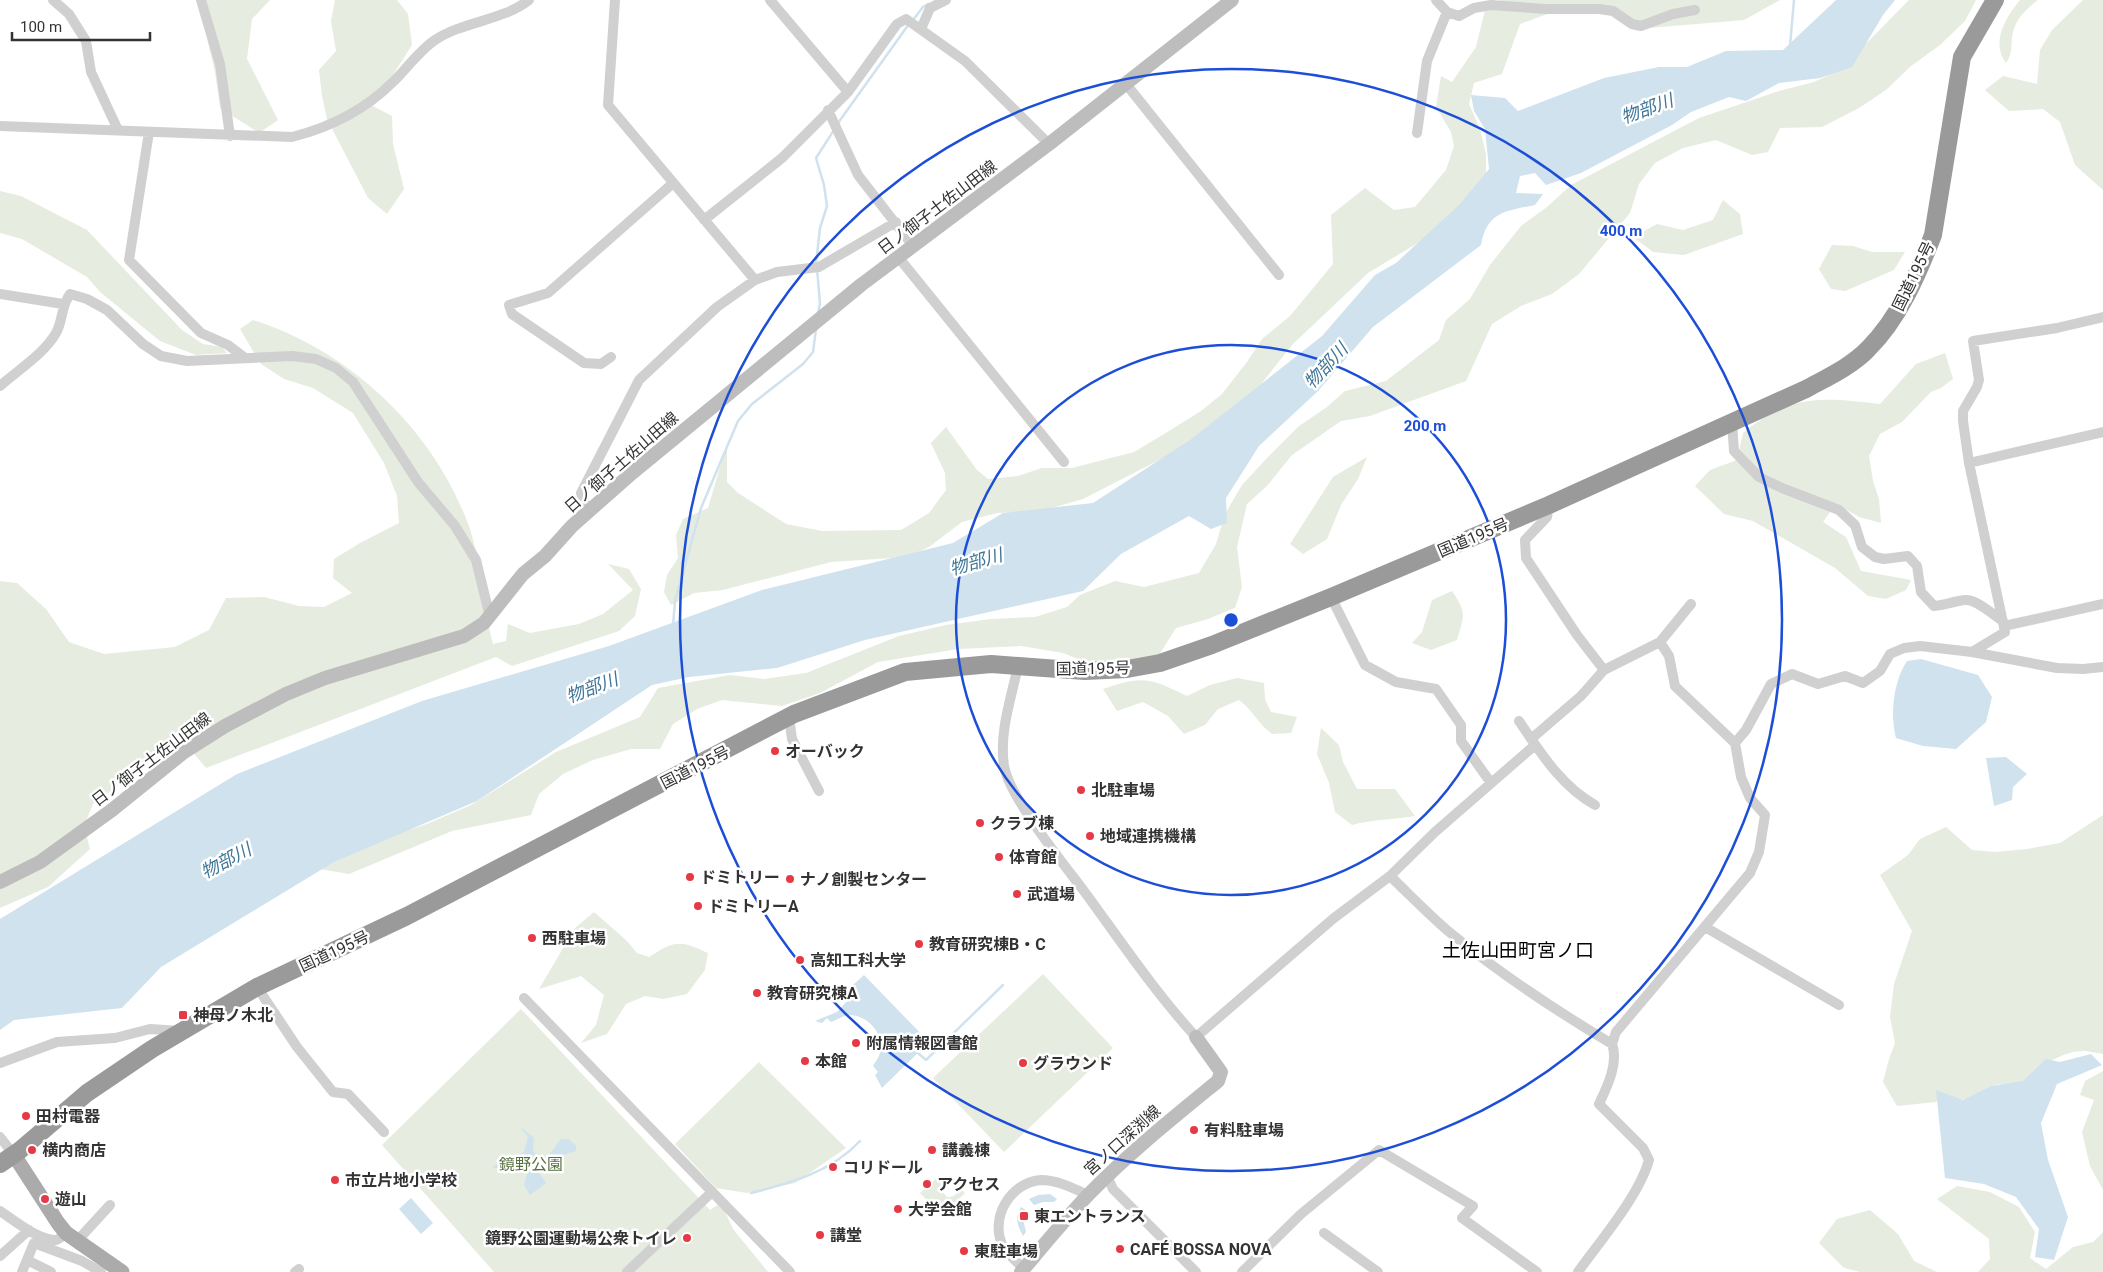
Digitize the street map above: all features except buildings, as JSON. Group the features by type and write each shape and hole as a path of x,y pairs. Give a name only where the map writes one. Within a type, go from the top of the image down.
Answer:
{"highway":[{"name":"国道195号","path":"7,1159 87,1092 181,1032 258,987 407,916 789,717 905,672 948,666 991,664 1085,671 1127,669 1160,662 1212,645 1550,505 1806,389 1833,374 1867,350 1894,316 1911,289 1933,235 1962,57 1996,0"}],"main road":[{"name":"日ノ御子土佐山田線","path":"0,882 40,862 112,810 184,752 225,726 286,694 325,678 464,636 490,617 504,596 523,574 545,556 632,473 861,285 1049,144 1232,0"},
{"name":"宮ノ口深渕線","path":"1023,1270 1088,1195 1152,1135 1218,1081 1221,1072 1196,1037"},
{"path":"7,1159 92,1264 122,1272"}],"street":[{"path":"54,0 69,14 86,41 91,72 118,130"},
{"path":"201,0 220,64 230,136"},
{"path":"0,126 292,137 316,131 360,110 385,90 433,41 453,30 518,9 529,0"},
{"path":"615,0 608,105 672,184 756,280"},
{"path":"770,0 848,92"},
{"path":"919,27 930,8 946,0"},
{"path":"1436,0 1447,12 1459,16 1474,8 1491,5 1546,9 1599,9 1613,11 1632,24 1641,26 1673,14 1695,10"},
{"path":"1417,133 1427,61 1447,12"},
{"path":"704,220 782,158 848,92 897,24 906,19 965,61 1049,144"},
{"path":"1126,84 1279,276"},
{"path":"828,110 858,175 913,246"},
{"path":"149,132 129,260 201,333 228,345 245,358"},
{"path":"611,357 601,364 584,363 512,314 509,304 548,293 672,184"},
{"path":"588,513 581,493 639,380 717,307 756,280 777,272 819,266 896,222"},
{"path":"899,258 1064,462"},
{"path":"0,294 63,304"},
{"path":"0,386 53,338 57,332 63,304 70,294 87,299 107,310 144,344 161,356 187,361 292,356 316,360 336,368 354,382 404,462 455,526 476,560 490,617"},
{"path":"1972,652 1998,638 2005,632 1969,463 1963,411 1979,380 1973,341 2057,328 2103,317"},
{"path":"1732,422 1734,451 1759,476 1782,488 1839,510 1855,525 1862,547 1875,557 1884,559 1908,556 1917,566 1921,592 1934,606 1973,600 2004,624 2103,604"},
{"path":"1969,463 2103,432"},
{"path":"1550,505 1547,517 1525,540 1526,558 1577,635 1604,670"},
{"path":"1331,597 1365,665 1396,682 1436,689 1461,725 1460,741 1491,783"},
{"path":"1018,666 1003,730 1004,767 1008,781 1040,832 1167,1006 1196,1037 1334,918 1390,876 1435,832 1491,783 1581,696 1604,670 1660,642 1690,604"},
{"path":"1578,1272 1623,1210 1646,1171 1649,1160 1643,1148 1599,1104 1610,1082 1614,1049 1612,1044 1616,1032 1750,873 1758,852 1765,815 1750,798 1741,777 1735,743 1675,686 1669,656 1660,642"},
{"path":"1735,743 1746,730 1770,684 1792,674 1818,684 1845,676 1863,683 1880,671 1890,654 1904,648 1920,646 1972,652 2057,668 2083,669 2103,667"},
{"path":"789,717 792,739 819,790"},
{"path":"1519,721 1533,742 1578,796 1595,805"},
{"path":"1390,876 1448,930 1500,971 1560,1013 1612,1044"},
{"path":"1705,927 1839,1005"},
{"path":"258,987 297,1047 327,1086 333,1092 348,1094 384,1132"},
{"path":"524,998 790,1272"},
{"path":"0,1063 56,1042 115,1038 150,1028 181,1032"},
{"path":"0,1137 7,1159"},
{"path":"1242,1272 1301,1214 1379,1150 1473,1206 1462,1218 1537,1272"},
{"path":"1108,1176 1114,1189 1196,1272"},
{"path":"1023,1270 1003,1245 999,1232 999,1216 1012,1193 1023,1185 1038,1180 1051,1180 1088,1195"},
{"path":"627,1272 712,1192"},
{"path":"0,1211 29,1230 53,1240 72,1237 110,1205"},
{"path":"0,1256 29,1230"},
{"path":"1324,1233 1378,1272"},
{"path":"22,1272 34,1243 92,1264 101,1272"},
{"path":"27,1260 51,1272"}],"green space":[{"path":"198,0 270,0 252,19 247,59 278,120 259,133 220,108 215,72"},
{"path":"335,0 397,0 408,14 412,45 373,106 392,116 393,144 404,189 387,214 368,198 327,119 319,70 336,51 331,21"},
{"path":"1501,0 1780,0 1744,20 1637,29 1594,4 1553,12 1520,24 1502,74 1474,83 1469,104 1480,129 1486,154 1486,183 1431,235 1368,273 1292,345 1243,407 1171,454 1083,499 1041,511 997,513 962,522 929,547 907,557 831,562 723,590 694,593 671,605 664,592 667,575 678,558 676,535 683,519 708,508 727,443 727,482 738,493 786,524 822,531 901,530 929,513 946,490 945,473 931,443 946,427 977,470 988,479 1018,476 1042,468 1072,468 1134,452 1201,411 1222,394 1262,339 1290,316 1333,264 1331,215 1365,188 1394,210 1415,207 1446,170 1454,146 1451,132 1436,107 1441,76 1452,82 1476,47 1485,10"},
{"path":"1909,0 1976,0 1965,21 1940,45 1911,66 1886,90 1859,108 1822,127 1780,128 1768,152 1752,155 1716,140 1683,148 1655,163 1639,184 1630,213 1579,274 1552,294 1521,306 1492,324 1466,381 1370,416 1341,421 1292,455 1267,486 1247,504 1237,547 1242,587 1235,608 1208,619 1176,628 1159,655 1096,666 1063,653 1021,646 958,649 878,662 820,693 782,706 722,700 697,709 673,724 660,749 631,749 593,760 563,774 539,794 531,815 452,831 349,874 320,869 340,852 427,824 471,805 556,752 640,717 658,688 730,675 764,679 806,673 899,636 946,625 991,619 1035,617 1067,607 1080,595 1115,581 1144,587 1199,573 1216,544 1225,514 1242,485 1267,458 1299,426 1327,407 1345,391 1386,381 1439,340 1446,320 1470,299 1490,265 1521,226 1547,207 1571,185 1699,118 1779,91 1814,82 1840,70"},
{"path":"2020,0 2038,0 2019,18 2013,32 2011,52 2006,63 2001,55 2000,38 2006,21"},
{"path":"2083,0 2103,0 2103,190 2075,165 2060,122 2043,109 2009,111 1985,90 2003,76 2037,84 2040,50 2052,30"},
{"path":"0,191 21,196 87,230 182,330 203,344 222,347 227,353 196,355 160,341 100,292 87,277 22,239 0,233"},
{"path":"1723,200 1740,214 1743,234 1684,255 1653,252 1633,237 1657,224 1683,230 1713,220"},
{"path":"1832,245 1853,246 1872,252 1905,252 1894,270 1845,291 1831,289 1819,269"},
{"path":"253,320 288,333 321,351 353,372 409,424 432,454 451,487 472,536 493,644 506,641 508,624 530,633 579,624 603,614 633,590 608,564 629,569 641,589 635,616 619,631 512,666 496,657 206,768 190,749 161,753 93,804 84,826 90,849 48,887 0,908 0,581 17,583 46,609 69,642 104,654 175,647 209,630 226,598 264,597 299,606 324,607 352,593 333,578 334,559 399,523 397,496 384,463 353,413 313,388 284,379 261,364 240,329"},
{"path":"1945,353 1953,379 1941,388 1931,392 1902,422 1880,434 1869,456 1873,481 1879,499 1881,523 1859,517 1836,504 1823,522 1846,537 1861,571 1911,580 1906,590 1886,599 1868,596 1835,568 1753,521 1724,514 1695,486 1710,470 1737,460 1743,433 1776,411 1807,401 1840,400 1880,404 1916,364"},
{"path":"1367,457 1358,479 1341,505 1327,539 1303,554 1290,544 1333,477"},
{"path":"1452,591 1460,604 1463,614 1457,640 1431,650 1412,643 1422,632 1432,600"},
{"path":"1237,678 1264,683 1265,699 1271,712 1297,717 1291,733 1272,734 1239,700 1218,709 1205,725 1184,734 1168,716 1143,702 1117,711 1103,689 1137,680 1146,680 1164,685 1187,696 1210,685"},
{"path":"1321,728 1339,745 1343,762 1357,789 1395,789 1415,816 1352,825 1335,812 1329,783 1317,754"},
{"path":"2103,815 2103,1054 2083,1051 2066,1054 2048,1062 2020,1085 1998,1084 1987,1088 1970,1101 1941,1095 1936,1102 1897,1106 1883,1082 1895,1043 1890,1017 1894,984 1912,931 1880,875 1908,855 1920,839 1946,827 1972,850 1995,852 2060,843"},
{"path":"594,912 627,941 637,953 649,957 665,947 684,944 708,953 705,970 687,994 663,999 645,996 626,1004 607,1034 581,1043 596,1025 604,995 581,976 539,989 575,928"},
{"name":"グラウンド","path":"1043,974 1113,1048 1004,1152 933,1078"},
{"name":"鏡野公園","path":"521,1009 710,1210 721,1203 733,1229 768,1272 494,1272 382,1145"},
{"path":"759,1062 846,1148 795,1183 747,1193 716,1188 675,1144"},
{"path":"2103,1071 2103,1190 2090,1166 2082,1132 2094,1100 2080,1095 2085,1081"},
{"path":"938,1177 941,1180 940,1189 947,1197 955,1195 959,1187 965,1193 942,1216 920,1193"},
{"path":"1957,1186 1990,1192 2019,1207 2035,1232 2030,1258 2046,1269 2073,1247 2093,1242 2103,1232 2103,1272 1978,1272 1990,1259 1989,1239 1937,1199"},
{"path":"1870,1210 1898,1234 1914,1261 1937,1272 1860,1272 1844,1268 1819,1243 1837,1219"}],"water":[{"name":"物部川","path":"1836,0 1895,0 1883,15 1852,67 1820,78 1779,83 1746,101 1729,97 1691,112 1672,125 1581,173 1546,185 1535,173 1520,176 1516,193 1543,194 1535,205 1507,211 1493,219 1488,225 1481,245 1373,327 1318,391 1259,446 1226,498 1227,523 1211,529 1189,516 1121,554 1083,591 865,640 777,668 689,677 652,685 477,801 334,862 161,967 122,1008 14,1020 0,1030 0,919 237,774 422,701 609,646 762,590 953,543 1003,513 1093,503 1190,440 1322,336 1375,275 1396,263 1460,204 1489,169 1485,129 1474,111 1471,95 1505,98 1518,111 1604,78 1659,67 1687,67 1726,51 1783,50"},
{"path":"1921,659 1978,675 1992,697 1986,722 1956,749 1923,746 1896,738 1893,709 1902,669 1907,661"},
{"path":"2006,757 2027,774 2013,787 2012,800 1994,806 1986,758"},
{"path":"864,975 929,1042 882,1088 875,1075 878,1072 873,1066 880,1053 881,1042 872,1025 861,1018 849,1015 831,1022 827,1018 822,1023 815,1021 837,1012 848,1000 852,986"},
{"path":"2091,1054 2102,1065 2057,1084 2041,1123 2048,1160 2068,1217 2054,1260 2035,1257 2039,1229 2016,1197 1984,1184 1945,1178 1936,1090 1963,1100 1991,1086 2023,1081 2046,1059 2060,1062"},
{"path":"519,1126 534,1138 533,1150 537,1156 547,1157 561,1139 569,1139 576,1146 576,1151 560,1156 560,1162 556,1167 544,1166 538,1171 546,1183 530,1195 524,1185 528,1170 492,1168 506,1156 516,1156 524,1152 528,1137"},
{"path":"1050,1194 1057,1199 1054,1202 1043,1202 1034,1205 1029,1199 1038,1195"},
{"path":"411,1198 433,1223 421,1234 399,1209"},
{"path":"1021,1207 1026,1210 1023,1219 1026,1232 1023,1236 1018,1222"}],"waterway":[{"path":"1790,46 1794,0"},
{"path":"913,20 923,7 928,4"},
{"path":"838,123 909,24"},
{"path":"816,264 820,228 827,206 824,185 816,158 834,130"},
{"path":"817,269 820,303 818,314"},
{"path":"673,626 675,601 701,508 738,421 752,404 803,364 813,352 816,329"},
{"path":"918,1053 926,1060 1003,985"},
{"path":"751,1193 810,1175 836,1161 860,1141"}],"place":[{"name":"オーバック","path":"775,751"},
{"name":"北駐車場","path":"1081,790"},
{"name":"クラブ棟","path":"980,823"},
{"name":"地域連携機構","path":"1090,836"},
{"name":"体育館","path":"999,857"},
{"name":"ドミトリー","path":"690,877"},
{"name":"ナノ創製センター","path":"790,879"},
{"name":"武道場","path":"1017,894"},
{"name":"ドミトリーA","path":"698,906"},
{"name":"西駐車場","path":"532,938"},
{"name":"教育研究棟B・C","path":"919,944"},
{"name":"高知工科大学","path":"800,960"},
{"name":"教育研究棟A","path":"757,993"},
{"name":"神母ノ木北","path":"183,1015"},
{"name":"附属情報図書館","path":"856,1043"},
{"name":"本館","path":"805,1061"},
{"name":"グラウンド","path":"1023,1063"},
{"name":"田村電器","path":"26,1116"},
{"name":"有料駐車場","path":"1194,1130"},
{"name":"横内商店","path":"32,1150"},
{"name":"講義棟","path":"932,1150"},
{"name":"コリドール","path":"833,1167"},
{"name":"市立片地小学校","path":"335,1180"},
{"name":"アクセス","path":"927,1184"},
{"name":"遊山","path":"45,1199"},
{"name":"大学会館","path":"898,1209"},
{"name":"東エントランス","path":"1024,1216"},
{"name":"講堂","path":"820,1235"},
{"name":"鏡野公園運動場公衆トイレ","path":"687,1238"},
{"name":"CAFÉ BOSSA NOVA","path":"1120,1249"},
{"name":"東駐車場","path":"964,1251"}],"district":[{"name":"土佐山田町宮ノ口","path":"1518,950"}]}
